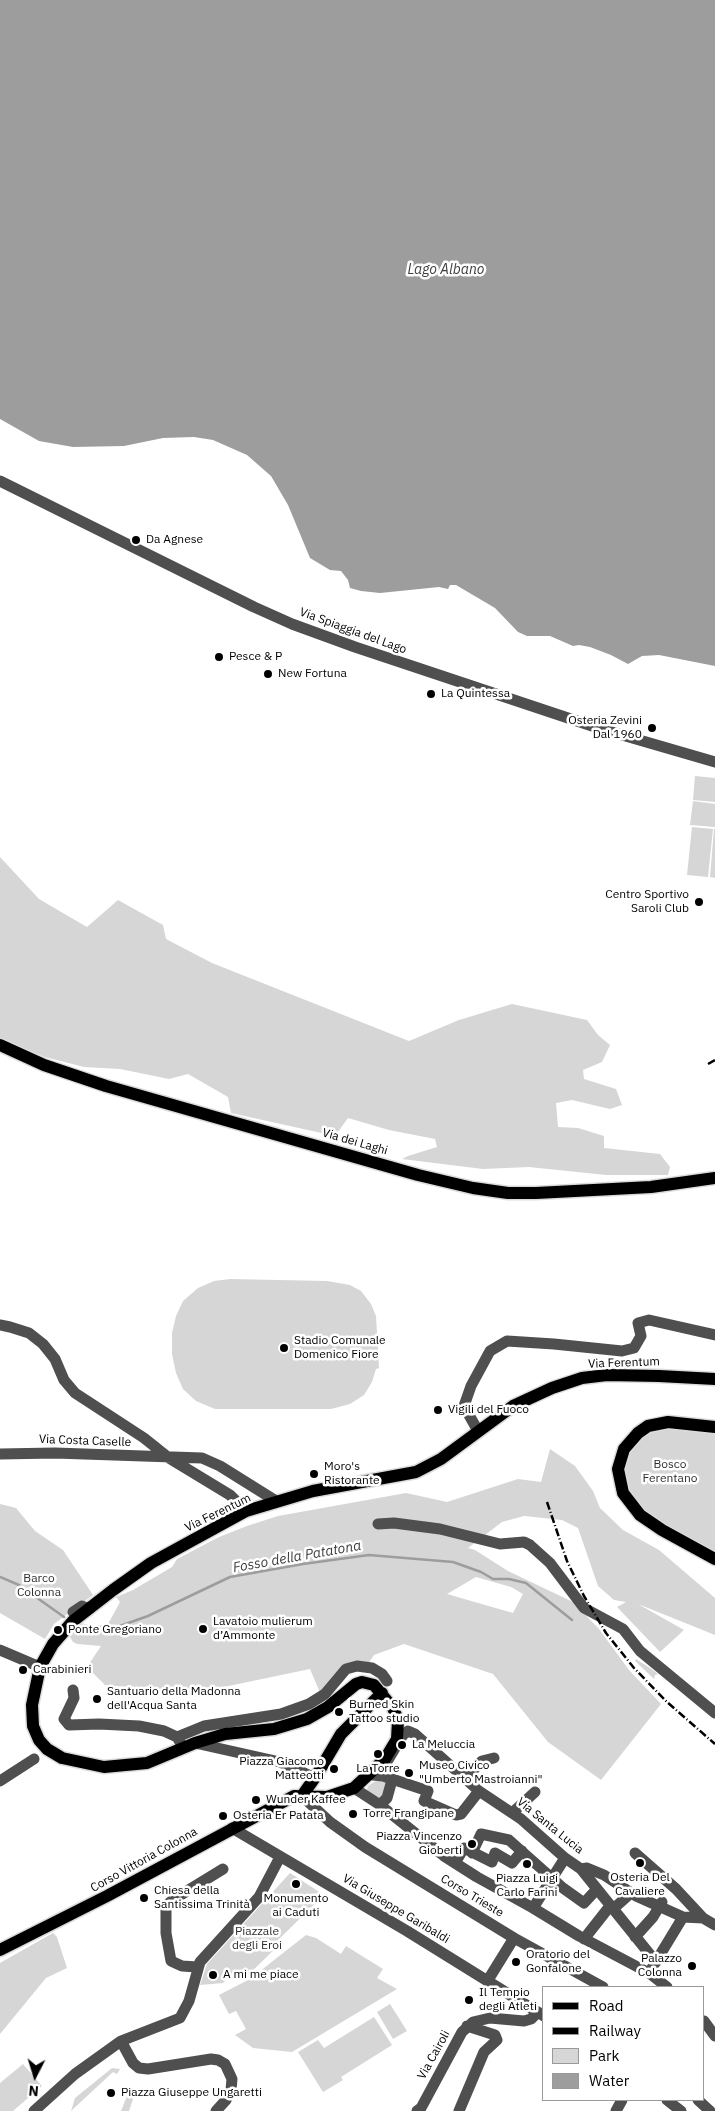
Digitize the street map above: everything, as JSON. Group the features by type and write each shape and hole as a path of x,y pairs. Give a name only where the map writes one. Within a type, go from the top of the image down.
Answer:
{"main road":[{"name":"Via dei Laghi","path":"0,1045 56,1070 115,1088 409,1172 473,1188 508,1193 536,1193 651,1187 715,1178"},
{"name":"Via Ferentum","path":"382,1693 371,1684 359,1682 328,1707 302,1721 274,1729 225,1734 185,1742 155,1760 122,1766 74,1762 56,1754 47,1749 39,1740 33,1723 33,1699 40,1667 62,1632 88,1609 130,1577 156,1560 246,1511 313,1491 416,1472 441,1459 523,1400 582,1378 621,1375 715,1379"},
{"path":"715,1427 668,1422 648,1426 638,1433 624,1449 618,1469 623,1493 640,1515 662,1530 715,1559"},
{"path":"382,1693 396,1714 398,1733 390,1752 374,1775 354,1788 327,1797 302,1796 341,1734 382,1693"},
{"name":"Corso Vittoria Colonna","path":"0,1950 107,1896 294,1796 302,1796"}],"street":[{"name":"Via Spiaggia del Lago","path":"0,481 292,624 355,647 598,728 715,762"},
{"path":"478,1431 464,1406 471,1386 490,1351 507,1341 622,1351 634,1348 641,1336 638,1323 649,1320 715,1335"},
{"path":"0,1325 10,1326 29,1333 43,1344 55,1359 64,1380 75,1393 144,1438 169,1458 230,1495 246,1511"},
{"name":"Via Costa Caselle","path":"0,1454 196,1457 210,1460 276,1501"},
{"path":"378,1524 394,1523 440,1529 500,1544 524,1542 530,1545 550,1563 584,1608 623,1628 640,1651 715,1713"},
{"path":"74,1612 82,1606 88,1609"},
{"path":"0,1650 40,1667"},
{"path":"185,1742 204,1726 281,1714 309,1704 325,1694 346,1669 357,1666 372,1668 382,1674 387,1681"},
{"path":"73,1690 74,1698 64,1719 69,1725 139,1726 164,1731 185,1742 280,1762 315,1778"},
{"name":"Via Santa Lucia","path":"374,1775 403,1735 408,1731 422,1740 479,1791 512,1813 565,1858 581,1869 635,1937 659,1957"},
{"path":"465,1778 482,1761 494,1758"},
{"path":"0,1781 34,1759"},
{"path":"374,1775 428,1791 424,1801 458,1815 479,1791"},
{"path":"380,1805 388,1798 392,1780"},
{"path":"354,1788 380,1805 402,1824 477,1878 533,1908 584,1939 649,1973 666,1986"},
{"path":"512,1813 535,1792"},
{"name":"Corso Trieste","path":"302,1796 330,1822 365,1847 514,1938 601,1986"},
{"name":"Via Giuseppe Garibaldi","path":"232,1828 279,1860 392,1922 541,2014"},
{"path":"472,1853 481,1834 508,1840 563,1888 584,1903 597,1889"},
{"path":"455,1863 464,1848 492,1862 495,1853 512,1862 522,1851"},
{"path":"635,1853 676,1889 703,1918 715,1925"},
{"path":"533,1908 565,1858"},
{"path":"36,2110 75,2074 121,2041 176,2021 184,2013 189,2001 197,1967 259,1897 279,1860"},
{"path":"581,1869 587,1868 604,1875 631,1893 661,1903 683,1917 703,1918"},
{"path":"197,1967 182,1966 171,1961 166,1933 166,1909 168,1904 174,1899 223,1869"},
{"path":"584,1939 612,1907 631,1893"},
{"path":"635,1937 653,1917 661,1903"},
{"path":"649,1973 683,1917"},
{"path":"488,1980 514,1938"},
{"name":"Via Cairoli","path":"417,2111 421,2108 440,2071 467,2026 473,2022 490,2018 524,2021 541,2014"},
{"path":"459,2111 484,2052 497,2040 495,2035 467,2026"},
{"path":"121,2041 133,2063 140,2068 148,2069 211,2059 225,2064 232,2079 231,2090 226,2100 216,2111"},
{"path":"668,2101 680,2111"},
{"path":"699,2101 710,2111"}],"green space":[{"path":"695,776 715,778 715,802 693,800"},
{"path":"693,801 715,804 715,827 690,825"},
{"path":"692,827 713,829 708,877 687,875"},
{"path":"715,829 715,878 710,877"},
{"path":"0,857 39,899 87,927 118,900 163,925 166,939 212,963 409,1041 459,1020 512,1004 587,1020 598,1035 610,1045 602,1062 583,1070 584,1079 616,1089 622,1105 610,1109 572,1100 556,1103 558,1127 578,1128 604,1136 604,1148 660,1154 670,1167 668,1175 606,1175 529,1167 483,1169 402,1159 437,1147 435,1139 389,1130 348,1118 335,1136 231,1113 228,1097 188,1074 169,1079 120,1069 84,1067 45,1057 0,1039"},
{"path":"230,1279 327,1281 350,1285 361,1291 371,1304 376,1316 379,1368 376,1369 372,1382 364,1395 350,1404 331,1409 215,1409 196,1401 183,1389 176,1373 172,1354 172,1333 176,1316 183,1301 198,1288 214,1281"},
{"name":"Bosco Ferentano","path":"657,1426 715,1431 715,1552 657,1524 626,1493 623,1468 625,1454 641,1435"},
{"path":"550,1449 575,1466 593,1491 600,1508 623,1530 659,1550 715,1598 715,1635 638,1604 684,1630 660,1652 617,1607 626,1602 614,1600 598,1586 578,1528 562,1520 524,1516 502,1522 468,1548 475,1550 508,1571 573,1602 599,1629 629,1670 661,1704 601,1780 548,1742 493,1674 404,1644 374,1655 368,1664 355,1664 321,1695 310,1669 195,1693 105,1685 87,1667 101,1646 77,1644 70,1637 80,1623 95,1626 108,1624 120,1602 116,1597 133,1590 172,1567 177,1559 219,1537 247,1526 278,1516 406,1493 447,1502 518,1479 541,1482","holes":["476,1577 511,1587 523,1594 513,1613 447,1594"]},
{"name":"Barco Colonna","path":"0,1504 16,1508 35,1531 63,1550 93,1595 54,1624 45,1639 0,1613"},
{"path":"636,1659 658,1674 655,1675 654,1679 635,1661"},
{"path":"377,1780 390,1783 382,1800 368,1793 367,1789 368,1786"},
{"name":"Piazzale degli Eroi","path":"290,1873 324,1895 276,1942 279,1945 247,1976 232,1973 223,1983 200,1985 207,1964"},
{"path":"53,1933 57,1937 67,1968 46,1978 0,2034 0,1963"},
{"path":"306,1935 316,1938 341,1954 346,1946 383,1969 377,1978 397,1989 292,2052 253,2048 235,2035 246,2029 236,2011 229,2014 219,1995 250,1979"},
{"path":"390,2004 407,2031 393,2039 377,2012"},
{"path":"374,2017 392,2045 341,2077 343,2080 323,2092 298,2052 318,2040 324,2048"},
{"path":"23,2064 42,2086 13,2111 0,2111 0,2083"},
{"path":"112,2068 120,2069 117,2074 113,2072 71,2111 75,2098"},
{"path":"129,2091 133,2099 129,2111 121,2111"}],"water":[{"name":"Lago Albano","path":"0,0 715,0 715,666 659,655 642,656 628,664 590,647 573,646 550,636 527,636 518,632 495,608 456,585 450,585 448,589 439,587 380,593 350,588 348,580 341,571 330,570 310,558 288,505 271,476 247,455 213,440 194,437 163,438 124,446 73,447 39,441 0,419"}],"waterway":[{"name":"Fosso della Patatona","path":"78,1626 94,1628 117,1627 148,1616 230,1577 369,1555 453,1562 481,1572 493,1579 509,1579 526,1583 572,1620"},
{"name":"Fosso della Patatona","path":"0,1577 19,1585 64,1617"}],"railway":[{"path":"708,1064 715,1060"},
{"path":"547,1502 567,1561 584,1596 606,1633 634,1668 667,1702 715,1744"}],"place":[{"name":"Da Agnese","path":"136,540"},
{"name":"Pesce & P","path":"219,657"},
{"name":"New Fortuna","path":"268,674"},
{"name":"La Quintessa","path":"431,694"},
{"name":"Osteria Zevini Dal 1960","path":"652,728"},
{"name":"Centro Sportivo Saroli Club","path":"699,902"},
{"name":"Stadio Comunale Domenico Fiore","path":"284,1348"},
{"name":"Vigili del Fuoco","path":"438,1410"},
{"name":"Moro's Ristorante","path":"314,1474"},
{"name":"Lavatoio mulierum d’Ammonte","path":"203,1629"},
{"name":"Ponte Gregoriano","path":"58,1630"},
{"name":"Carabinieri","path":"23,1670"},
{"name":"Santuario della Madonna dell'Acqua Santa","path":"97,1699"},
{"name":"Burned Skin Tattoo studio","path":"339,1712"},
{"name":"La Meluccia","path":"402,1745"},
{"name":"La Torre","path":"378,1754"},
{"name":"Piazza Giacomo Matteotti","path":"334,1769"},
{"name":"Museo Civico \"Umberto Mastroianni\"","path":"409,1773"},
{"name":"Wunder Kaffee","path":"256,1800"},
{"name":"Torre Frangipane","path":"353,1814"},
{"name":"Osteria Er Patata","path":"223,1816"},
{"name":"Piazza Vincenzo Gioberti","path":"472,1844"},
{"name":"Osteria Del Cavaliere","path":"640,1863"},
{"name":"Piazza Luigi Carlo Farini","path":"527,1864"},
{"name":"Monumento ai Caduti","path":"296,1884"},
{"name":"Chiesa della Santissima Trinità","path":"144,1898"},
{"name":"Oratorio del Gonfalone","path":"516,1962"},
{"name":"Palazzo Colonna","path":"692,1966"},
{"name":"A mi me piace","path":"213,1975"},
{"name":"Il Tempio degli Atleti","path":"469,2000"},
{"name":"Piazza Giuseppe Ungaretti","path":"111,2093"}]}
